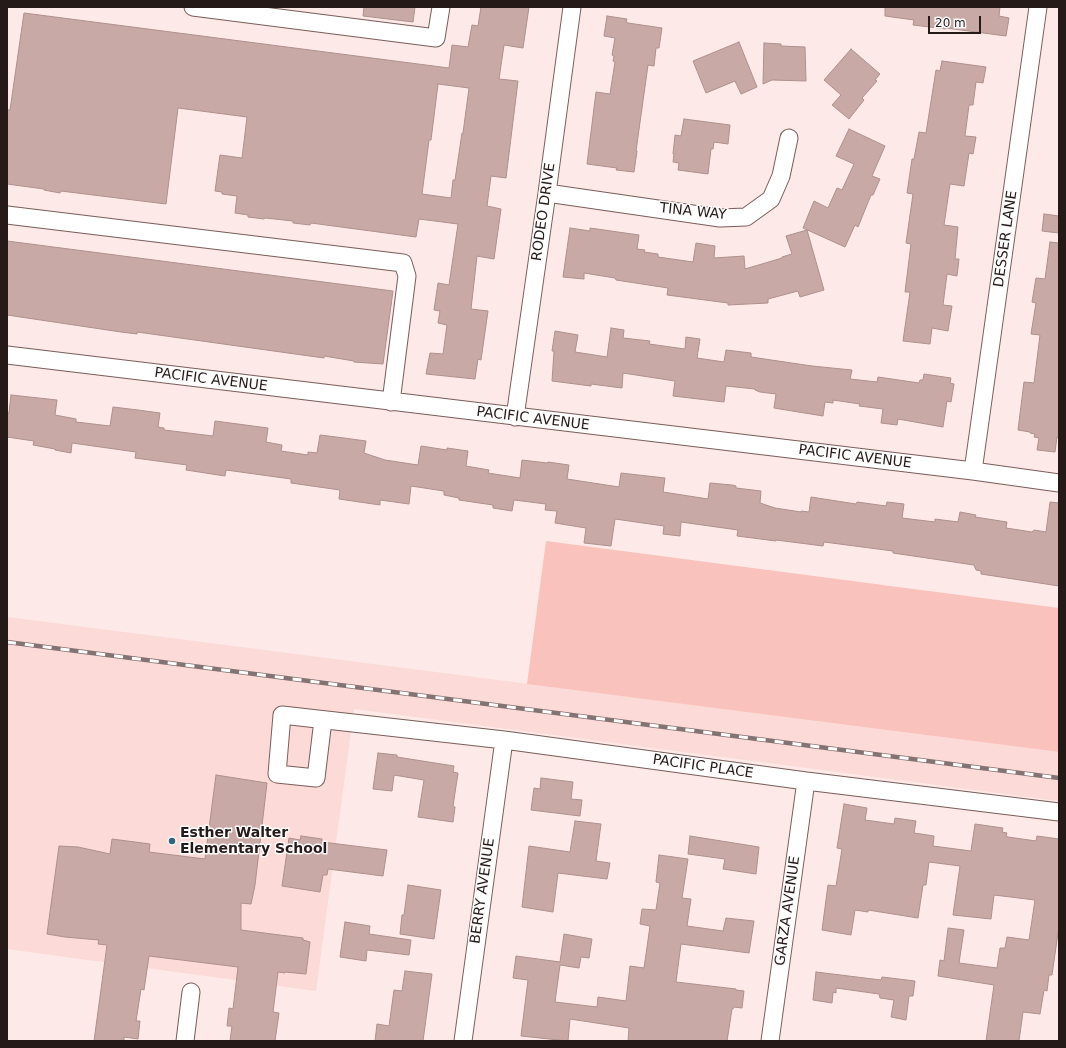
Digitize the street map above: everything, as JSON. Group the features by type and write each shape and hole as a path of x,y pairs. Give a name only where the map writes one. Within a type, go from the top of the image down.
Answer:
{"street":[{"path":"193,7 436,38 440,7"},
{"name":"RODEO DRIVE","path":"515,417 572,7"},
{"name":"DESSER LANE","path":"973,471 1038,7"},
{"name":"TINA WAY","path":"547,193 720,218 746,216 770,198 781,176 788,138"},
{"path":"7,215 402,263 407,276 392,402"},
{"name":"PACIFIC AVENUE","path":"7,355 973,471 1059,484"},
{"name":"PACIFIC PLACE","path":"323,720 504,740 806,781 1059,812"},
{"name":"BERRY AVENUE","path":"463,1041 504,740"},
{"name":"GARZA AVENUE","path":"770,1041 806,781"},
{"path":"185,1041 191,992"}],"shaded area":[{"path":"546,541 1059,608 1059,752 527,684"},
{"name":"Esther Walter Elementary School","path":"7,617 1059,752 1059,801 354,709 316,991 7,949"}],"building":[{"path":"364,7 415,7 413,22 363,16"},
{"path":"481,7 529,7 523,48 504,45 499,79 518,81 506,178 491,176 487,206 501,209 494,259 477,256 471,309 488,311 481,360 478,359 475,379 426,374 430,353 443,354 447,325 438,323 440,311 434,310 438,283 449,285 458,224 419,219 416,237 311,223 310,225 293,223 293,221 248,217 248,215 235,213 237,196 222,194 222,192 215,191 220,155 242,158 247,117 178,108 166,204 61,191 60,193 44,189 7,184 7,110 10,110 24,13 449,68 452,45 468,47 472,25 478,26","holes":["438,84 469,88 463,133 455,180 453,180 451,198 422,194"]},
{"path":"885,7 1000,7 999,16 1009,18 1006,36 913,25 914,20 885,16"},
{"path":"607,16 627,19 626,22 628,23 662,28 659,48 656,48 654,66 648,65 634,172 587,164 596,92 610,94 615,62 613,61 614,56 612,55 615,38 604,36"},
{"path":"739,42 757,87 741,94 735,81 706,93 693,61"},
{"path":"764,43 781,44 781,46 805,47 806,81 772,80 763,84"},
{"path":"851,49 880,74 875,80 877,81 862,98 864,100 849,119 832,105 841,95 824,80"},
{"path":"942,61 986,67 983,83 976,82 973,105 969,105 965,136 976,137 973,154 969,153 964,186 950,184 944,225 958,227 955,259 959,259 957,276 947,274 943,305 952,306 948,331 932,328 930,344 903,341 910,292 905,292 911,244 906,243 913,194 907,193 912,159 914,159 919,132 926,133 936,70 940,71"},
{"path":"684,119 730,125 728,144 714,142 713,149 711,149 708,174 678,170 679,163 673,162 675,135 681,136"},
{"path":"849,129 885,146 872,176 880,179 873,195 871,195 858,227 855,225 845,247 803,228 814,201 828,208 837,188 842,190 854,164 836,156"},
{"path":"1044,214 1059,216 1059,233 1042,231"},
{"path":"570,228 590,231 590,228 639,235 637,249 645,250 644,252 658,254 658,257 693,262 696,243 715,246 714,258 744,256 745,269 792,254 786,236 807,230 824,290 800,297 798,291 768,299 768,303 728,305 728,303 667,295 668,288 616,280 615,278 584,273 584,279 563,277"},
{"path":"7,241 393,291 383,364 354,362 324,356 324,358 137,332 137,334 121,332 7,315"},
{"path":"1050,242 1059,243 1059,438 1057,437 1055,452 1037,450 1039,438 1034,437 1035,434 1030,432 1018,430 1024,382 1034,383 1040,335 1031,334 1036,303 1032,302 1036,278 1045,279"},
{"path":"611,328 624,330 623,338 650,341 649,344 685,349 686,337 700,339 697,358 724,362 726,350 751,353 751,357 852,370 850,379 877,382 878,377 919,383 920,380 923,380 924,374 951,378 950,383 954,384 951,402 947,401 943,427 898,419 897,425 881,423 883,409 859,406 860,404 833,400 833,403 825,402 823,416 774,408 776,394 760,392 755,389 726,386 724,402 673,396 675,381 623,373 622,388 552,381 554,351 552,351 555,331 578,335 575,352 607,357"},
{"path":"11,395 57,400 55,415 76,419 76,422 110,426 113,407 138,410 160,413 158,427 164,428 164,430 213,436 215,421 268,428 266,442 282,445 281,451 308,455 308,452 317,453 320,435 366,441 364,453 385,460 418,465 421,446 447,450 447,448 468,451 466,466 489,470 488,473 520,478 522,460 548,462 569,465 567,479 619,487 621,473 665,478 663,492 708,499 710,483 732,485 736,486 736,488 761,491 760,503 775,508 801,512 809,512 811,497 856,504 857,502 886,506 887,502 904,504 902,518 935,522 935,519 958,522 960,512 976,515 975,517 1007,522 1006,528 1032,532 1034,530 1046,532 1050,502 1059,503 1059,586 981,574 981,571 976,570 974,565 893,553 893,551 824,542 823,546 737,536 738,530 681,522 680,536 663,534 664,526 615,519 611,546 584,543 586,528 555,523 557,511 545,510 546,504 514,500 512,511 493,508 493,505 459,500 459,498 444,495 444,491 411,486 409,504 380,500 380,505 339,499 340,490 291,483 291,479 226,470 225,476 186,470 187,465 135,458 136,452 72,443 71,453 33,445 34,441 7,437 7,413 9,413"},
{"path":"378,753 397,755 397,757 454,766 453,772 458,773 453,806 455,807 453,822 418,817 424,780 394,775 392,791 373,789"},
{"path":"216,775 267,783 255,885 251,904 241,903 241,930 303,938 303,940 310,942 306,974 278,972 273,1012 279,1013 275,1041 230,1041 232,1026 227,1026 229,1008 233,1009 238,967 149,956 144,990 141,989 136,1021 140,1021 138,1039 124,1037 124,1041 94,1041 107,945 98,944 99,940 47,934 59,846 78,847 110,854 112,839 150,844 149,852 205,859"},
{"path":"541,778 573,782 571,799 582,800 580,816 531,810 534,788 540,789"},
{"path":"844,804 867,808 865,820 894,824 895,818 916,821 914,833 934,836 933,846 971,851 975,824 1003,828 1002,832 1007,833 1006,836 1008,837 1036,841 1037,836 1059,839 1059,926 1052,975 1049,975 1047,991 1044,990 1040,1014 1023,1012 1019,1041 986,1041 994,985 938,976 940,960 944,961 948,928 964,930 959,963 997,968 1000,948 1005,948 1007,937 1029,940 1035,900 994,895 991,919 953,915 960,866 929,862 926,885 923,885 918,918 868,910 868,912 855,910 851,935 822,930 828,885 836,886 842,849 837,848"},
{"path":"575,821 601,824 596,861 610,863 607,879 558,873 553,912 522,907 529,846 570,852"},
{"path":"301,836 322,839 322,842 387,850 383,876 328,869 327,875 323,875 320,892 282,886 289,838 300,840"},
{"path":"690,836 759,847 756,874 723,869 725,859 688,854"},
{"path":"659,855 688,859 682,898 691,899 687,926 723,931 726,918 754,921 749,953 681,944 676,982 744,991 742,1008 734,1007 732,1009 727,1041 628,1041 629,1028 570,1019 568,1041 521,1036 528,980 513,978 516,956 560,962 564,934 592,939 589,958 581,957 579,968 560,965 555,1002 597,1007 598,997 626,1001 630,966 644,968 650,926 640,924 642,909 656,910 660,883 656,882"},
{"path":"408,885 441,890 434,939 400,934"},
{"path":"345,922 370,926 369,934 411,940 409,955 367,950 366,961 340,957"},
{"path":"405,971 432,974 423,1041 375,1041 377,1024 389,1026 394,990 402,991"},
{"path":"816,972 881,980 882,977 915,981 913,996 909,996 906,1020 891,1017 894,1000 880,998 879,994 836,988 836,993 833,992 832,1003 813,1000"}],"railway":[{"path":"7,642 1059,778"}],"place":[{"name":"Esther Walter Elementary School","path":"172,841"}]}
